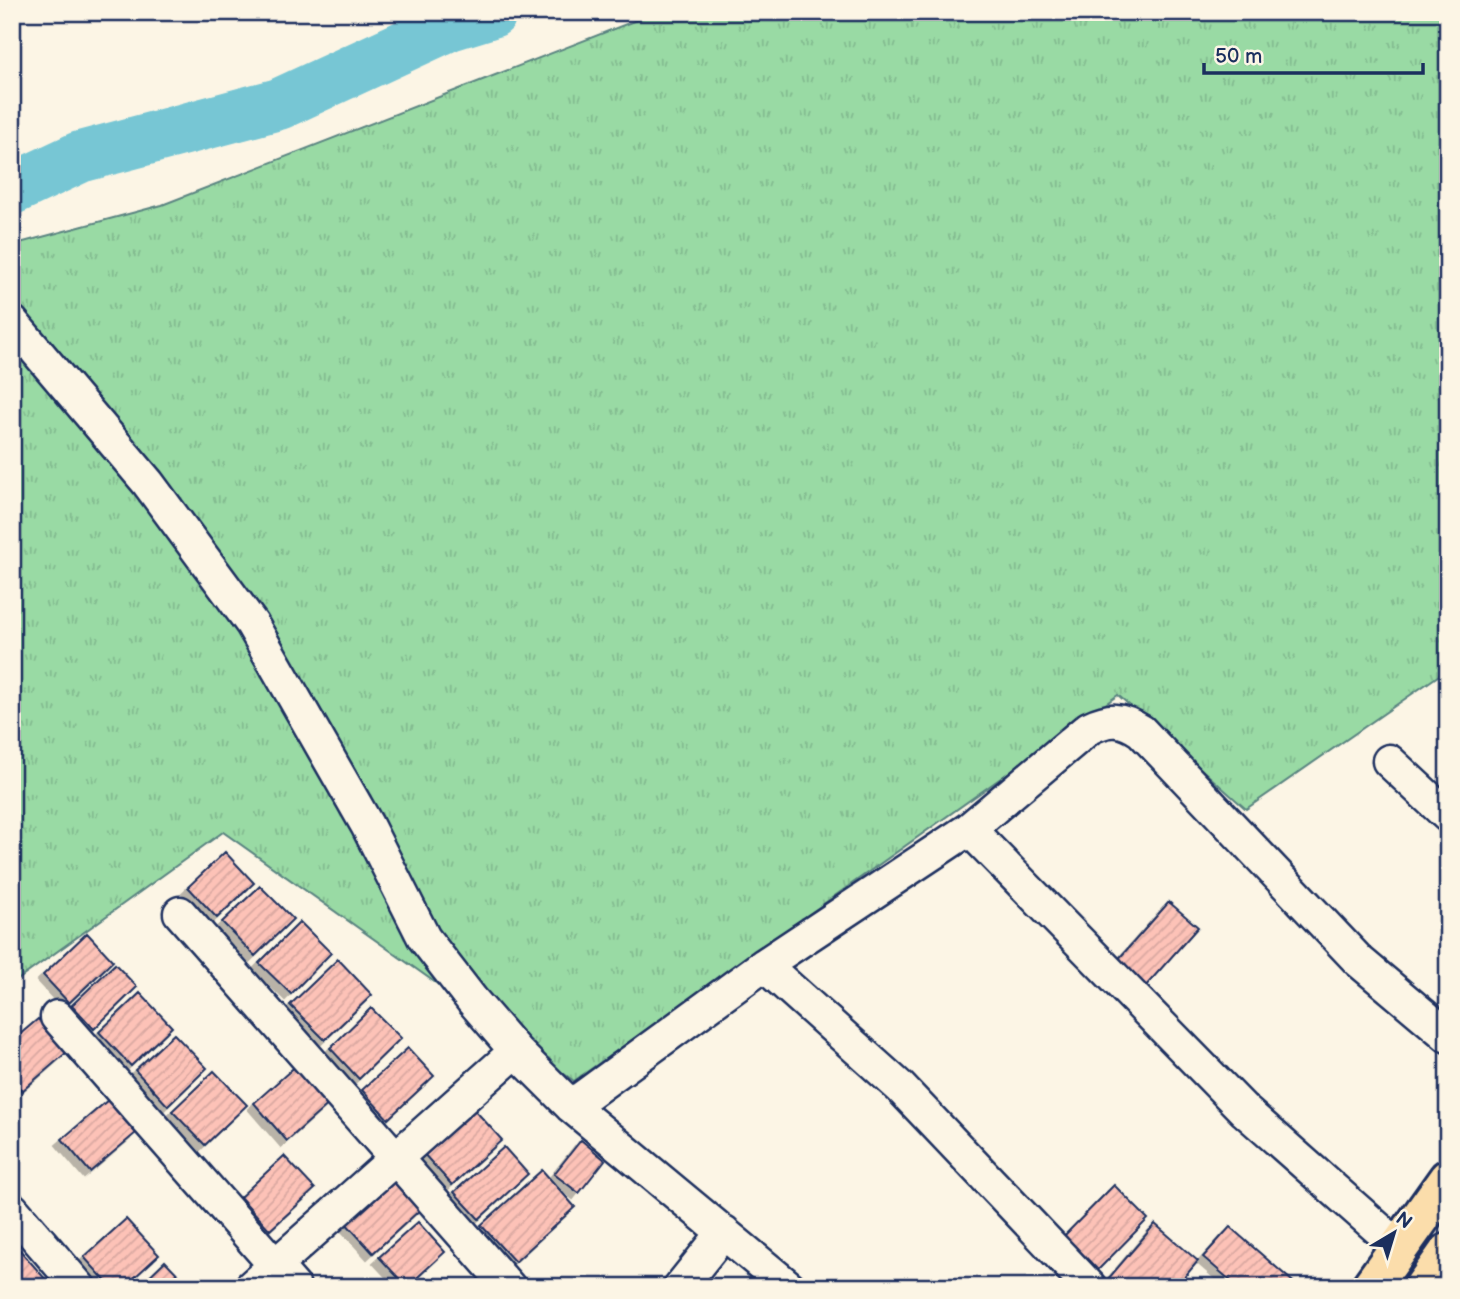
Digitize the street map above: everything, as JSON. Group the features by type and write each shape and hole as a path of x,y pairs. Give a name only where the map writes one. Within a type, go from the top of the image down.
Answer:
{"main road":[{"path":"1371,1287 1448,1179"},
{"path":"1424,1287 1448,1253"}],"street":[{"path":"12,321 148,483 252,624 367,825 424,938 516,1051 571,1106 789,1287"},
{"path":"571,1106 764,965 968,829 1089,728 1107,720 1125,721 1141,731 1359,961 1448,1036"},
{"path":"1390,761 1448,816"},
{"path":"968,829 1245,1111 1399,1247"},
{"path":"180,913 509,1287"},
{"path":"764,965 900,1087 1090,1287"},
{"path":"57,1017 284,1276"},
{"path":"251,1287 284,1276 395,1159 516,1051"},
{"path":"12,1209 79,1287"},
{"path":"680,1287 723,1232"}],"green space":[{"path":"657,12 1448,12 1448,669 1246,809 1118,695 574,1081 223,832 12,984 12,245 162,205"}],"building":[{"path":"225,852 254,883 217,918 188,887"},
{"path":"260,886 293,919 255,956 222,922"},
{"path":"1169,902 1198,927 1144,988 1115,963"},
{"path":"300,922 331,953 291,994 259,963"},
{"path":"87,933 113,961 69,1003 43,975"},
{"path":"338,959 372,995 325,1040 290,1005"},
{"path":"115,964 137,987 94,1029 72,1005"},
{"path":"140,993 172,1027 131,1066 99,1032"},
{"path":"371,1008 401,1038 359,1079 330,1048"},
{"path":"38,1019 67,1052 22,1091 12,1079 12,1041"},
{"path":"174,1034 207,1068 168,1106 135,1070"},
{"path":"408,1048 434,1076 388,1119 362,1090"},
{"path":"299,1063 332,1101 287,1141 254,1103"},
{"path":"214,1071 247,1105 205,1145 172,1111"},
{"path":"108,1100 136,1133 90,1172 62,1139"},
{"path":"472,1107 502,1140 452,1185 422,1152"},
{"path":"581,1140 605,1160 579,1193 554,1174"},
{"path":"504,1147 528,1174 479,1219 454,1192"},
{"path":"284,1156 315,1189 270,1230 240,1197"},
{"path":"542,1170 575,1207 515,1262 481,1225"},
{"path":"391,1177 421,1209 373,1253 343,1220"},
{"path":"1114,1185 1148,1219 1094,1274 1060,1240"},
{"path":"126,1219 159,1255 124,1287 111,1287 84,1257"},
{"path":"418,1222 445,1252 407,1287 379,1257"},
{"path":"1155,1224 1198,1261 1176,1287 1105,1287 1103,1285"},
{"path":"1230,1227 1299,1287 1238,1287 1203,1257"},
{"path":"18,1248 47,1281 41,1287 12,1287 12,1253"},
{"path":"165,1261 190,1287 138,1287"}],"waterway":[{"path":"12,189 80,157 279,104 450,25 492,12"}]}
